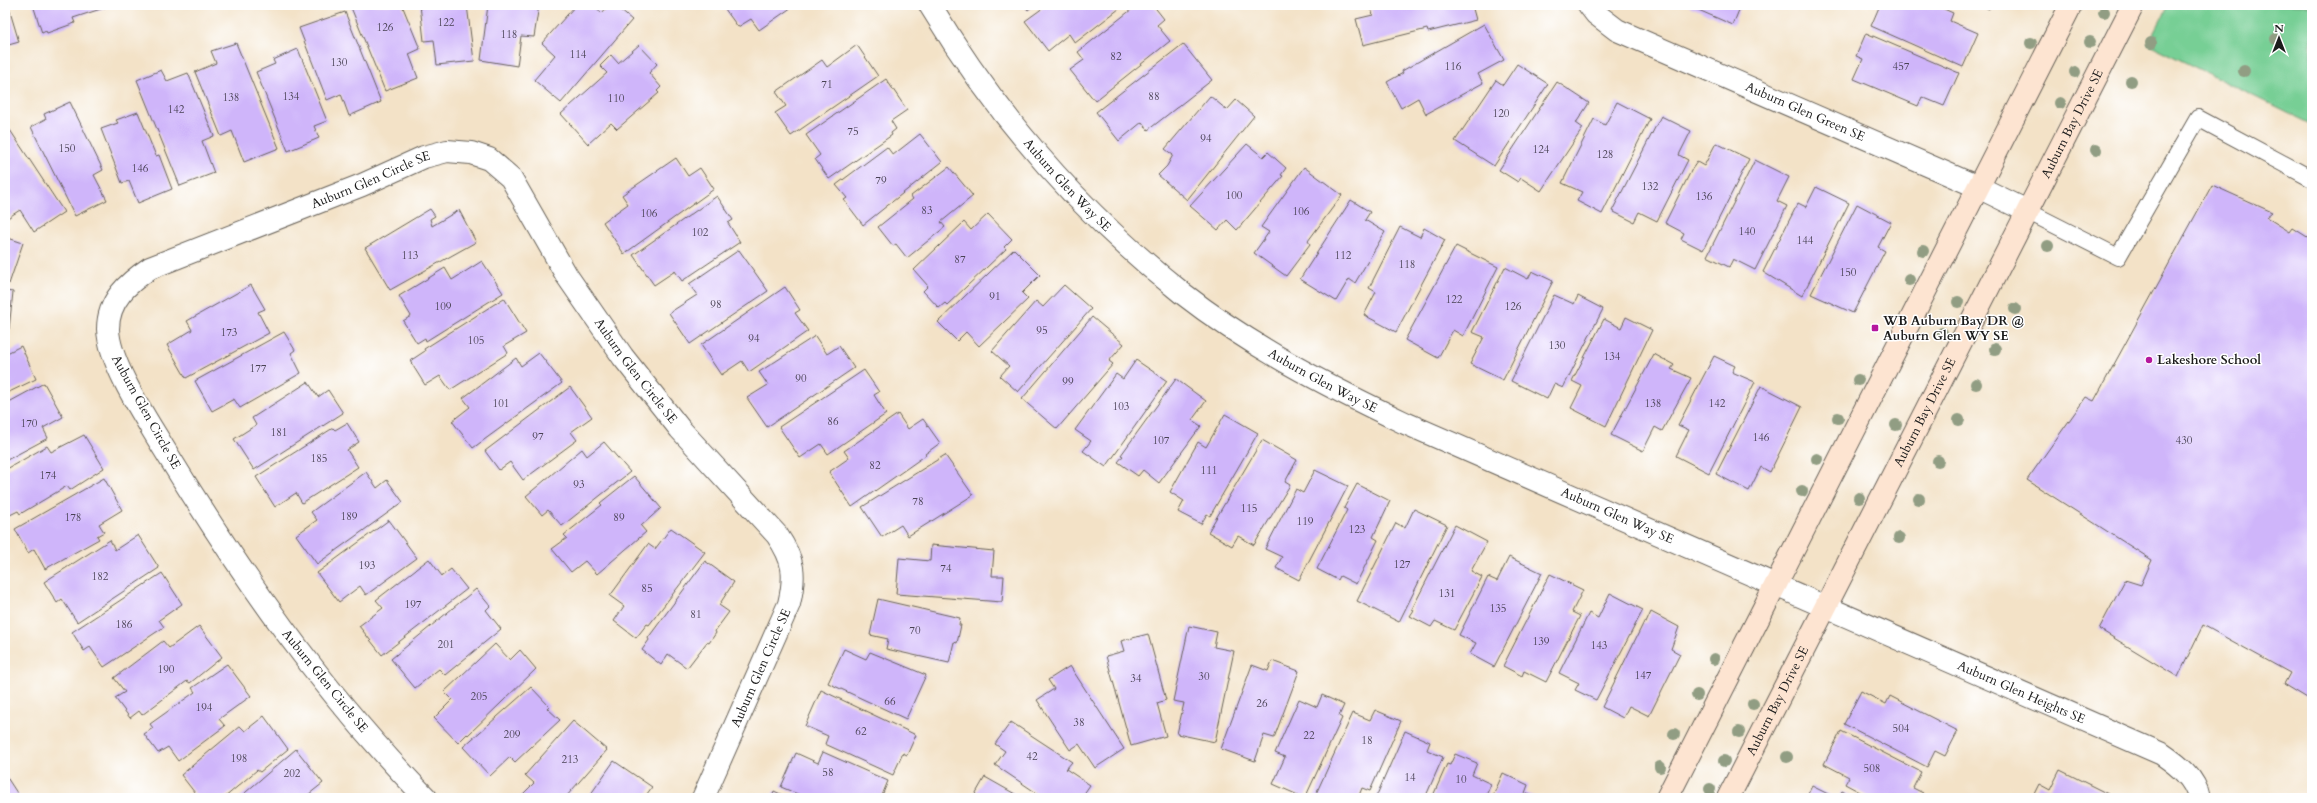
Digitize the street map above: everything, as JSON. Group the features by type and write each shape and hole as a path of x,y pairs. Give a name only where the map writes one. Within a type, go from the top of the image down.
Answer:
{"street":[{"name":"Auburn Glen Way SE","path":"930,5 956,48 1048,169 1104,227 1183,293 1233,328 1332,389 1405,423 1825,608"},
{"name":"Auburn Glen Green SE","path":"1589,5 1596,14 1617,30 1978,187 2027,211"},
{"path":"1667,798 2072,5"},
{"name":"Auburn Bay Drive SE","path":"1728,798 2133,5"},
{"name":"Auburn Glen Circle SE","path":"426,798 396,767 293,644 238,565 147,420 112,355 108,329 113,305 128,283 150,268 362,185 424,157 447,152 471,153 489,159 511,178 567,276 623,357 680,428 777,535 788,551 793,569 794,584 789,604 703,798"},
{"name":"Auburn Glen Heights SE","path":"1825,608 2162,754 2182,768 2198,793 2199,798"}],"lane":[{"path":"2027,211 2118,258 2198,118 2312,179"}],"green space":[{"path":"2168,5 2312,5 2312,125 2148,44"}],"building":[{"path":"5,5 8,5 19,42 5,46"},
{"path":"33,5 113,5 73,18 75,23 47,33 46,31 42,33"},
{"path":"350,5 402,5 420,49 409,54 418,78 385,91"},
{"path":"420,5 467,5 474,61 437,65 434,40 424,41"},
{"path":"488,5 539,5 534,37 521,36 517,66 481,60"},
{"path":"576,5 593,5 602,13 609,5 614,5 632,20 561,103 534,80 555,55 542,43"},
{"path":"722,5 795,5 759,30 751,19 738,27"},
{"path":"1023,5 1034,5 1028,10"},
{"path":"1047,5 1124,5 1075,43 1069,34 1048,51 1025,21"},
{"path":"1137,5 1153,5 1164,19 1157,25 1170,41 1095,101 1070,70 1084,60 1078,52"},
{"path":"1370,5 1472,5 1476,20 1428,32 1427,29 1363,45 1356,19 1373,15"},
{"path":"1687,5 1741,5 1733,25"},
{"path":"1880,5 1935,5 1953,13 1950,21 1978,33 1963,67 1871,26"},
{"path":"1980,5 1991,5 1989,9"},
{"path":"345,12 381,102 349,116 341,94 327,100 299,28"},
{"path":"1484,24 1504,60 1478,74 1483,83 1426,114 1418,98 1401,108 1387,82 1403,73 1402,71"},
{"path":"1866,33 1959,73 1944,106 1922,97 1918,106 1854,79 1863,59 1856,56"},
{"path":"236,43 279,148 244,162 232,131 221,136 195,72 216,63 211,51"},
{"path":"1183,44 1212,80 1148,130 1142,122 1119,141 1096,112"},
{"path":"639,45 657,64 649,73 661,87 657,91 659,93 617,129 611,123 588,144 561,114 607,73 600,66 611,55 618,63"},
{"path":"857,45 878,76 791,136 775,113 786,106 776,92 822,60 827,67"},
{"path":"298,49 327,121 314,126 319,138 288,151 256,72 275,64 273,60"},
{"path":"1517,64 1548,84 1494,166 1455,141 1496,80 1503,85"},
{"path":"161,70 167,81 188,73 214,136 202,141 214,173 180,186 137,80"},
{"path":"886,79 907,110 891,121 896,129 891,133 892,135 829,179 815,159 820,155 806,135"},
{"path":"1557,82 1589,103 1576,123 1583,128 1541,191 1521,178 1518,182 1499,170"},
{"path":"1210,96 1227,110 1236,100 1254,116 1187,200 1158,175 1167,166 1173,155 1165,149"},
{"path":"70,102 103,170 94,175 107,200 75,216 31,127 46,119 44,114"},
{"path":"1617,102 1650,119 1602,214 1577,201 1582,192 1562,183 1594,119 1605,125"},
{"path":"138,112 156,156 159,155 172,189 138,203 129,181 122,183 101,129 118,123 116,120"},
{"path":"1661,116 1691,131 1679,155 1688,160 1657,221 1639,212 1634,222 1612,211"},
{"path":"10,130 64,212 34,232 20,210 6,219 5,217 5,133"},
{"path":"920,134 942,162 863,225 844,200 847,198 836,185 887,147 893,155"},
{"path":"1716,143 1749,159 1703,250 1681,239 1684,233 1665,223 1692,169 1697,162 1704,166"},
{"path":"1247,144 1263,157 1268,152 1286,168 1281,175 1283,176 1237,230 1227,220 1218,230 1190,206"},
{"path":"676,158 688,176 700,168 714,189 624,254 603,222 628,204 622,195"},
{"path":"1755,160 1789,177 1777,201 1787,206 1755,270 1733,259 1729,267 1707,256"},
{"path":"949,167 973,196 941,222 945,227 907,258 896,244 893,246 878,227 913,199 911,196"},
{"path":"1304,167 1342,195 1308,241 1310,244 1286,276 1254,253 1269,232 1261,227"},
{"path":"2212,185 2272,212 2266,217 2290,232 2293,228 2312,240 2312,701 2284,684 2290,673 2203,625 2178,677 2099,629 2125,580 2141,585 2152,560 2027,480 2086,397 2094,401"},
{"path":"1816,187 1849,203 1802,296 1763,272 1798,203 1806,207"},
{"path":"717,196 733,220 728,223 740,242 682,281 675,271 654,285 633,255"},
{"path":"1351,200 1370,212 1365,220 1385,232 1355,283 1349,279 1336,301 1300,279"},
{"path":"1857,204 1891,222 1878,247 1885,251 1853,313 1811,294"},
{"path":"430,209 435,216 430,219 432,226 459,210 476,242 390,290 365,248"},
{"path":"988,214 1012,239 1004,247 1006,249 947,305 945,303 939,308 923,291 928,286 914,270 964,222 971,230"},
{"path":"1400,227 1420,237 1424,228 1445,240 1396,332 1364,315 1376,292 1369,288"},
{"path":"5,237 23,243 9,284 5,282"},
{"path":"1456,246 1498,267 1463,336 1453,330 1438,358 1405,340"},
{"path":"1014,249 1040,275 1022,293 1028,299 979,346 966,332 957,341 938,322"},
{"path":"739,250 768,291 690,344 669,313 697,295 689,284"},
{"path":"482,261 503,293 426,341 425,338 417,343 403,321 411,316 399,296 445,268 452,280"},
{"path":"1505,267 1528,279 1532,271 1553,281 1503,380 1470,364 1484,337 1472,332"},
{"path":"251,285 265,309 258,312 269,333 186,378 167,345 192,330 187,321"},
{"path":"1064,285 1091,309 1018,392 1000,376 1009,366 992,351 1036,301 1043,307"},
{"path":"785,287 800,310 795,313 808,331 749,372 742,361 721,375 701,345"},
{"path":"5,291 13,292 9,329 5,328"},
{"path":"1554,295 1574,304 1578,296 1603,309 1563,388 1554,384 1547,399 1511,381"},
{"path":"504,298 526,333 504,346 508,353 450,390 440,376 425,385 410,361 425,351 424,349"},
{"path":"1092,317 1124,344 1109,361 1113,364 1057,429 1022,399"},
{"path":"1626,317 1652,330 1606,426 1571,408 1582,386 1572,381 1604,319 1621,328"},
{"path":"284,332 295,350 291,353 301,373 240,408 234,399 212,411 195,381"},
{"path":"815,336 827,354 839,346 854,368 767,427 747,398 768,385 759,372"},
{"path":"21,346 36,379 5,394 5,354"},
{"path":"539,353 562,383 473,448 452,421 470,407 463,398 516,358 521,366"},
{"path":"1654,354 1674,365 1671,369 1691,378 1662,431 1655,427 1643,451 1611,435"},
{"path":"1714,356 1735,366 1732,372 1755,382 1709,473 1676,456 1689,430 1678,425"},
{"path":"1136,360 1167,381 1106,467 1083,451 1091,441 1075,430 1116,374 1123,379"},
{"path":"864,370 879,392 874,395 886,414 828,454 821,444 800,458 779,427"},
{"path":"1176,379 1206,401 1192,420 1201,426 1159,483 1143,470 1138,476 1118,462 1123,456 1121,455"},
{"path":"308,382 318,397 328,390 343,413 254,470 234,439 256,425 252,418"},
{"path":"44,383 63,417 43,428 48,438 5,461 5,407 10,404 9,402"},
{"path":"1761,386 1802,407 1770,472 1761,467 1749,491 1716,474"},
{"path":"570,387 592,417 571,432 577,440 523,480 510,462 499,470 485,451"},
{"path":"898,414 908,429 923,419 940,443 925,454 926,455 852,507 829,472 849,458 844,451"},
{"path":"1225,414 1258,433 1210,516 1207,514 1201,524 1178,512 1184,501 1170,492 1198,442 1206,447"},
{"path":"347,423 359,442 347,450 358,467 302,503 296,493 275,507 256,477 333,428 335,430"},
{"path":"84,435 104,468 70,490 67,486 20,514 18,511 8,516 5,511 5,470 47,446 51,452"},
{"path":"1262,440 1297,460 1285,482 1290,485 1254,545 1238,536 1232,546 1208,532"},
{"path":"604,442 630,472 562,526 548,510 542,515 526,496 582,449 587,456"},
{"path":"945,455 973,495 908,536 901,525 882,537 862,507"},
{"path":"1315,470 1348,486 1299,580 1276,568 1282,557 1265,549 1296,489 1303,493"},
{"path":"366,472 377,488 387,480 403,502 317,564 296,535 317,520 311,512"},
{"path":"634,476 661,508 641,526 646,532 597,574 585,561 571,572 552,549 567,538 564,535 602,505 600,503"},
{"path":"104,478 122,510 99,524 104,532 97,536 99,539 45,569 34,549 28,553 15,529"},
{"path":"1357,484 1390,501 1373,537 1378,540 1356,584 1340,576 1338,580 1317,569 1347,510 1344,508"},
{"path":"1414,509 1447,525 1399,622 1357,601 1396,523 1405,528"},
{"path":"389,520 417,558 366,595 360,586 339,602 317,573"},
{"path":"1455,525 1487,542 1471,571 1482,577 1454,630 1435,621 1431,627 1410,616 1414,610 1412,609"},
{"path":"671,528 705,552 649,625 647,624 636,638 614,621 624,606 610,596 648,544 655,549"},
{"path":"138,535 159,568 77,622 62,599 57,603 44,582 110,540 115,550"},
{"path":"931,545 994,551 992,576 1004,576 1002,602 896,594 899,558 930,561"},
{"path":"1509,557 1542,573 1494,667 1470,654 1476,643 1459,635 1488,577 1497,581"},
{"path":"429,559 442,576 451,569 467,589 382,655 359,626 383,608 376,600"},
{"path":"705,561 734,582 719,605 729,612 715,631 716,633 709,643 707,642 687,668 668,654 661,665 642,650 649,640 648,638"},
{"path":"162,573 182,604 159,620 164,627 104,667 90,647 84,651 72,632"},
{"path":"1550,574 1583,590 1572,612 1580,616 1546,682 1524,671 1522,676 1503,666"},
{"path":"476,589 490,606 486,610 501,629 445,675 439,669 415,688 391,659"},
{"path":"1610,593 1643,610 1596,700 1575,690 1579,683 1559,673 1589,613 1598,618"},
{"path":"878,599 960,618 959,625 961,625 957,643 954,642 949,663 886,649 888,639 870,635"},
{"path":"1651,612 1679,627 1671,649 1680,654 1649,716 1629,706 1623,718 1602,707 1644,622 1646,623"},
{"path":"199,626 222,657 190,683 187,681 142,715 139,711 130,718 115,698 125,692 114,678 163,641 169,648"},
{"path":"1189,626 1217,632 1214,647 1234,651 1215,742 1177,734 1184,703 1173,701"},
{"path":"1148,634 1166,700 1157,703 1166,736 1131,746 1106,656 1124,651 1121,641"},
{"path":"495,644 510,660 520,650 536,669 458,743 434,718 452,700 444,692"},
{"path":"844,649 866,659 870,652 926,675 906,719 828,683"},
{"path":"1272,661 1299,671 1274,738 1264,735 1255,761 1221,749 1252,665 1268,671"},
{"path":"227,664 251,696 219,719 225,726 178,761 168,747 158,753 144,734 153,728 150,724 195,692 192,688"},
{"path":"1070,666 1124,749 1095,768 1079,744 1070,750 1037,700 1054,689 1048,680"},
{"path":"531,687 549,706 547,708 560,720 515,762 510,757 490,776 463,747"},
{"path":"821,690 916,735 907,755 903,753 893,775 825,744 828,736 805,726"},
{"path":"1861,691 1886,704 1890,696 1958,731 1945,756 1935,751 1927,767 1844,724"},
{"path":"1322,695 1344,705 1339,716 1342,718 1305,798 1273,784 1285,757 1275,753 1299,699 1317,707"},
{"path":"1375,710 1401,721 1370,791 1362,788 1358,798 1314,798 1353,713 1370,720"},
{"path":"264,716 288,749 260,772 257,770 224,798 192,798 191,796 195,793 181,775 240,726 245,731"},
{"path":"573,721 607,750 565,798 519,798 534,783 525,775"},
{"path":"1011,722 1072,762 1066,769 1090,785 1081,798 1044,798 995,765 1005,751 995,744"},
{"path":"1405,731 1430,742 1427,750 1443,757 1425,798 1378,798 1376,797"},
{"path":"1841,731 1921,772 1913,788 1923,793 1921,798 1871,798 1845,784 1849,777 1824,764"},
{"path":"296,749 323,783 304,798 239,798"},
{"path":"823,752 888,781 881,798 807,798 781,787 796,753 818,763"},
{"path":"1455,754 1477,763 1472,775 1491,784 1485,798 1432,798 1447,764 1450,765"},
{"path":"614,761 652,787 644,798 588,798"},
{"path":"2060,770 2110,795 2108,798 2032,798 2039,784 2050,790"},
{"path":"1503,773 1528,785 1525,793 1537,798 1492,798"},
{"path":"6,776 19,796 16,798 5,798"},
{"path":"985,777 1022,798 973,798"},
{"path":"1812,786 1836,798 1806,798"},
{"path":"2312,790 2312,798 2308,798"},
{"path":"774,791 789,798 771,798"},
{"path":"1842,791 1855,798 1838,798"}],"place":[{"name":"WB Auburn Bay DR @ Auburn Glen WY SE","path":"1875,328"},
{"name":"Lakeshore School","path":"2149,360"}]}
